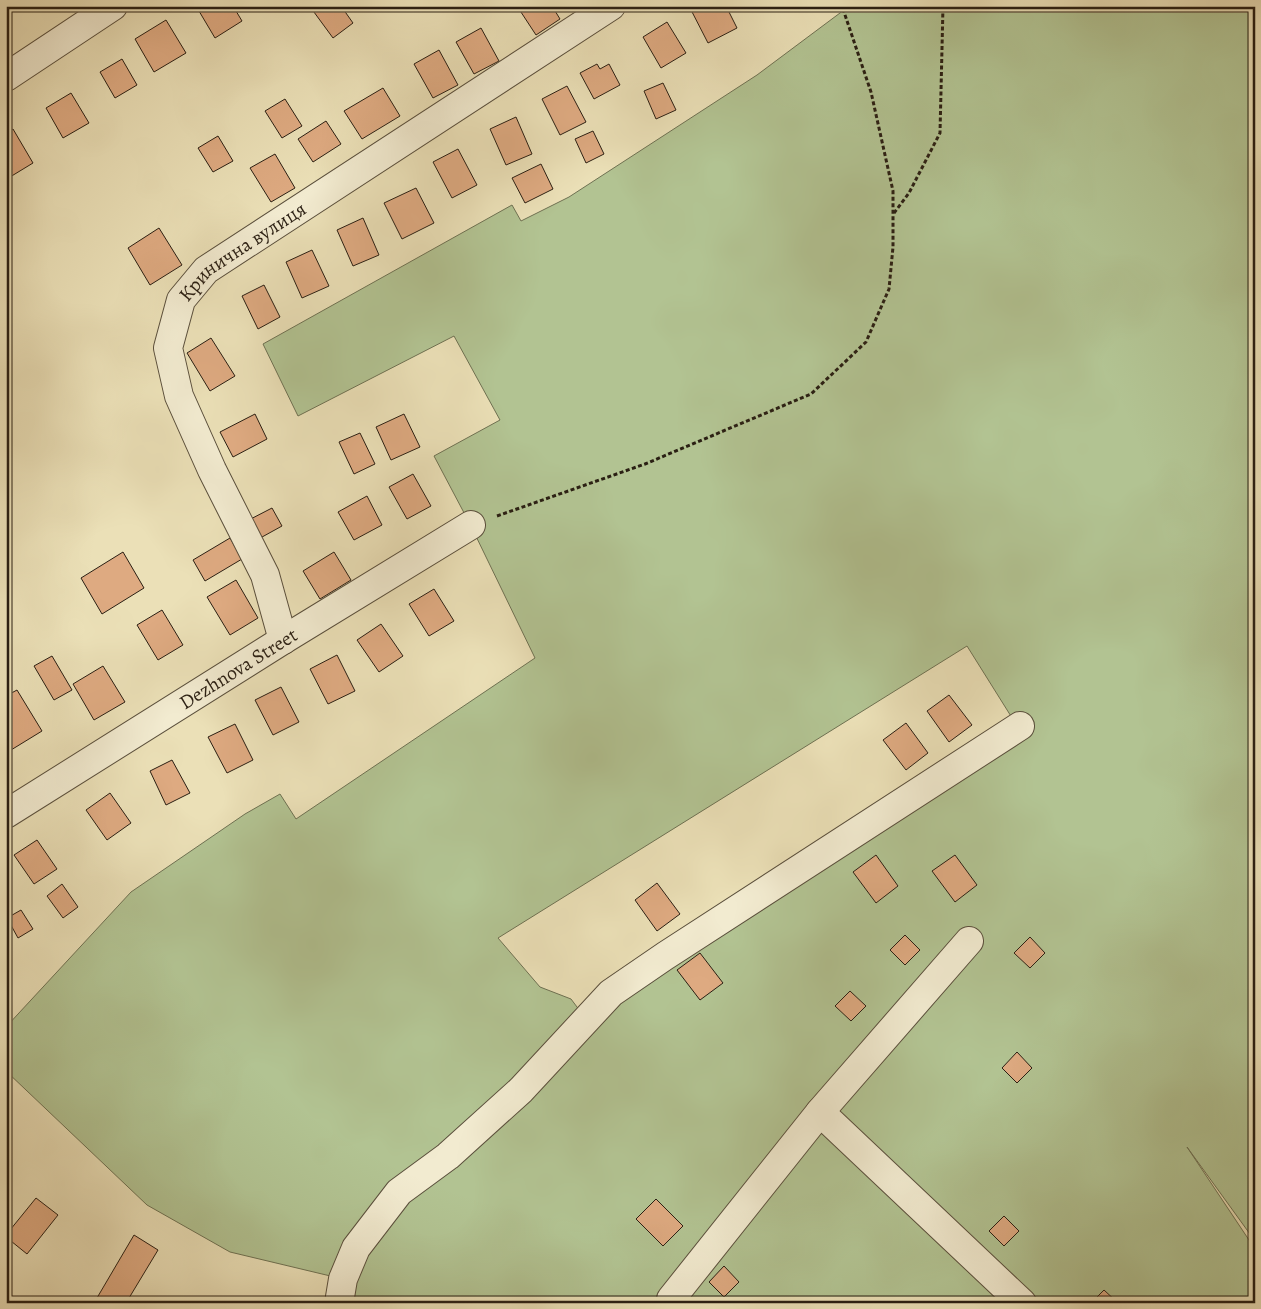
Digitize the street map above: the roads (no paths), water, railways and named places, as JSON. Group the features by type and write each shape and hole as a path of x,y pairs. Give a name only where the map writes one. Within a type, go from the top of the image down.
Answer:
{"street":[{"path":"6,77 113,6"},
{"name":"Кринична вулиця","path":"283,640 265,575 212,470 179,396 168,348 181,300 206,270 611,6"},
{"name":"Dezhnova Street","path":"6,814 283,640 470,526"},
{"path":"339,1303 343,1279 356,1248 399,1192 448,1156 521,1090 611,993 1020,726"},
{"path":"666,1301 820,1112 969,941"},
{"path":"820,1112 1022,1303"}]}
